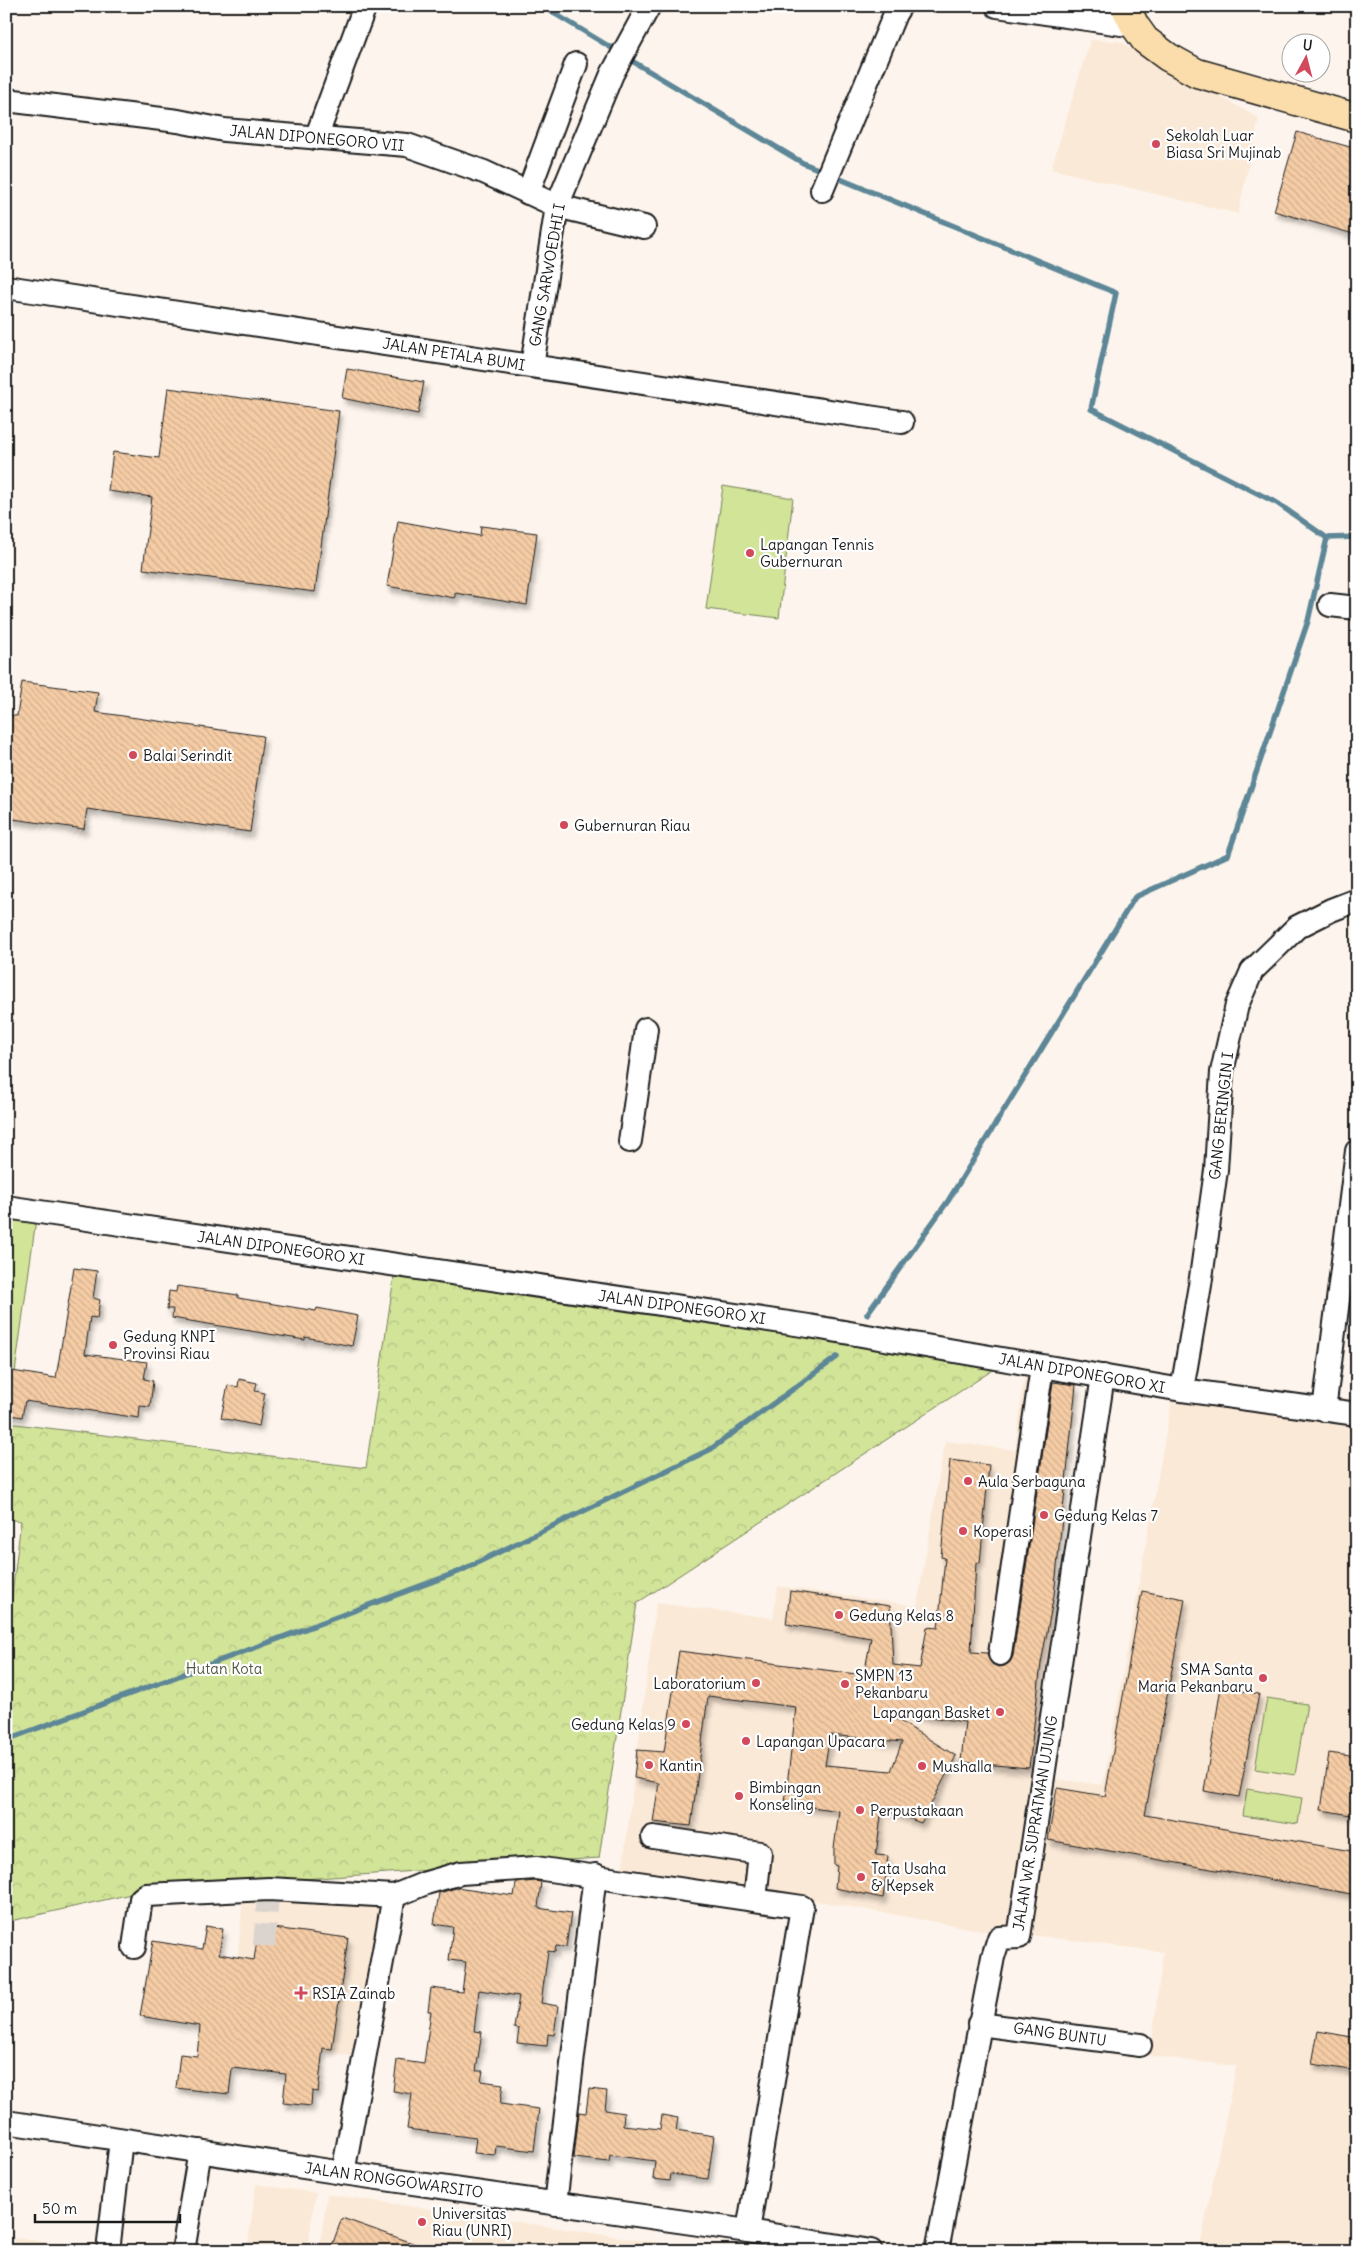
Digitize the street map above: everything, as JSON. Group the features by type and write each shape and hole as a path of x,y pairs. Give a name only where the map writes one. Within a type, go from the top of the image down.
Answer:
{"main road":[{"path":"1130,16 1145,40 1168,57 1197,73 1357,118"}],"street":[{"path":"316,138 365,6"},
{"path":"822,190 900,6"},
{"path":"997,6 1130,16"},
{"name":"GANG SARWOEDHI I","path":"532,366 557,206 612,74 644,14"},
{"path":"528,193 576,64"},
{"name":"JALAN DIPONEGORO VII","path":"6,100 178,121 224,130 407,145 484,172 557,206 644,228"},
{"name":"JALAN PETALA BUMI","path":"6,287 902,422"},
{"path":"1330,605 1357,608"},
{"name":"GANG BERINGIN I","path":"1182,1390 1200,1285 1216,1170 1222,1072 1237,1005 1252,971 1297,927 1331,910 1357,900"},
{"path":"630,1142 646,1029"},
{"path":"1324,1410 1357,1151"},
{"name":"JALAN DIPONEGORO XI","path":"6,1207 809,1326 1182,1390 1357,1414"},
{"path":"1000,1654 1042,1367"},
{"name":"JALAN WR. SUPRATMAN UJUNG","path":"937,2251 979,2024 999,1938 1019,1937 1103,1376"},
{"path":"653,1837 760,1853 755,1900"},
{"path":"134,1947 143,1896 333,1892 394,1896 426,1883 470,1872 536,1868 595,1875 802,1907 748,2231"},
{"path":"555,2204 595,1875"},
{"path":"333,1892 344,1901 368,1903 377,1912 358,2019 367,2032"},
{"path":"343,2173 367,2032 394,1896"},
{"name":"GANG BUNTU","path":"979,2024 1140,2045"},
{"name":"JALAN RONGGOWARSITO","path":"6,2122 748,2231 871,2251"},
{"path":"108,2251 121,2140"},
{"path":"183,2251 200,2151"}],"shaded area":[{"name":"Sekolah Luar Biasa Sri Mujinab","path":"1090,40 1119,41 1259,118 1238,214 1051,169"},
{"name":"SMPN 13 Pekanbaru","path":"1024,1378 1077,1385 1019,1937 817,1901 622,1872 656,1603 773,1618 778,1586 917,1606 945,1441 1015,1450"},
{"path":"1172,1398 1357,1424 1357,2251 1199,2251 1236,2066 1150,2056 1163,1952 1022,1934 1049,1778 1103,1785"},
{"name":"RSIA Zainab","path":"243,1895 385,1902 361,2058 224,2035 238,1952"},
{"path":"256,2184 316,2193 307,2251 247,2251"},
{"name":"Universitas Riau (UNRI)","path":"327,2194 716,2251 319,2251"},
{"path":"15,2238 85,2247 85,2251 13,2251"}],"green space":[{"name":"Lapangan Tennis Gubernuran","path":"723,486 793,498 779,618 706,609"},
{"path":"6,1207 37,1212 6,1438"},
{"name":"Hutan Kota","path":"396,1263 1005,1362 637,1603 599,1858 149,1890 6,1922 6,1644 21,1521 6,1519 6,1438 8,1423 366,1468"},
{"path":"1267,1698 1307,1704 1295,1775 1255,1769"},
{"path":"1247,1789 1302,1798 1298,1824 1243,1816"}],"building":[{"path":"1297,132 1357,149 1357,235 1274,211"},
{"path":"347,369 424,382 418,414 342,398"},
{"path":"168,388 339,411 315,592 143,569 152,497 108,491 113,452 159,458"},
{"path":"398,521 480,536 481,526 537,533 527,605 455,593 455,598 387,586"},
{"name":"Balai Serindit","path":"22,682 98,692 95,712 263,736 250,832 87,809 84,829 6,818 10,775 6,774 6,715 17,716"},
{"path":"74,1268 97,1271 93,1298 100,1300 97,1318 90,1317 85,1354 147,1362 144,1379 153,1381 150,1407 140,1406 139,1418 25,1401 22,1417 6,1414 6,1370 56,1378"},
{"path":"177,1286 238,1295 238,1298 316,1311 317,1308 358,1316 352,1346 305,1337 305,1340 172,1318 173,1309 167,1309 169,1291 176,1292"},
{"path":"239,1379 257,1383 255,1391 265,1393 259,1426 221,1418 228,1385 238,1387"},
{"path":"1053,1382 1076,1385 1054,1595 1041,1663 1029,1768 961,1762 965,1722 882,1710 956,1756 921,1823 882,1808 876,1855 888,1856 883,1898 835,1888 837,1866 834,1865 834,1849 839,1811 785,1803 796,1707 708,1696 691,1826 653,1822 659,1783 634,1778 637,1750 664,1752 679,1651 864,1675 871,1638 786,1624 790,1591 890,1606 893,1665 920,1668 927,1627 938,1628 945,1558 941,1557 950,1460 989,1465 980,1563 976,1562 971,1652 987,1653 992,1664 998,1667 1010,1662 1013,1656","holes":["830,1735 902,1742 891,1771 825,1765"]},
{"path":"1142,1591 1185,1599 1145,1815 1357,1852 1357,1895 1048,1840 1057,1788 1105,1796"},
{"path":"1221,1687 1259,1694 1239,1797 1204,1791"},
{"path":"1329,1753 1357,1757 1357,1816 1321,1810"},
{"path":"541,1882 538,1908 571,1913 566,1947 556,1946 555,1952 548,1951 541,2003 558,2006 554,2035 548,2034 547,2046 517,2043 519,2029 514,2028 519,1996 479,1990 474,2031 482,2032 476,2071 483,2071 481,2081 503,2084 500,2104 539,2109 534,2151 496,2146 495,2155 474,2153 476,2138 407,2129 412,2094 393,2091 397,2060 424,2064 431,2011 428,2011 431,1988 462,1992 466,1962 449,1960 453,1927 434,1924 439,1893 456,1888 514,1896 516,1883"},
{"path":"206,1926 223,1929 219,1954 254,1960 259,1926 348,1938 332,2049 323,2048 318,2092 312,2091 311,2106 283,2103 286,2074 232,2068 229,2094 176,2088 180,2054 197,2056 200,2026 140,2016 153,1941 202,1949"},
{"path":"1318,2031 1357,2038 1357,2071 1312,2064"},
{"path":"589,2089 607,2091 605,2110 624,2113 623,2125 660,2129 662,2115 678,2118 676,2130 714,2136 708,2179 671,2174 670,2181 653,2179 655,2161 610,2155 609,2162 574,2158 579,2112 586,2113"},
{"path":"342,2218 427,2248 426,2251 330,2251"}],"waterway":[{"path":"542,6 620,53"},
{"path":"627,58 803,163 825,172"},
{"path":"833,176 1116,293 1091,409 1277,503 1327,538 1357,537"},
{"path":"867,1314 948,1201 1135,897 1228,855 1308,621 1327,538"},
{"path":"6,1740 458,1572 711,1449 837,1357"}],"tunnel":[{"path":"264,1946 268,1895"}],"place":[{"name":"Sekolah Luar Biasa Sri Mujinab","path":"1156,144"},
{"name":"Lapangan Tennis Gubernuran","path":"750,553"},
{"name":"Balai Serindit","path":"133,755"},
{"name":"Gubernuran Riau","path":"564,825"},
{"name":"Gedung KNPI Provinsi Riau","path":"113,1345"},
{"name":"Aula Serbaguna","path":"968,1481"},
{"name":"Gedung Kelas 7","path":"1044,1515"},
{"name":"Koperasi","path":"963,1531"},
{"name":"Gedung Kelas 8","path":"839,1615"},
{"name":"SMA Santa Maria Pekanbaru","path":"1263,1678"},
{"name":"Laboratorium","path":"756,1683"},
{"name":"SMPN 13 Pekanbaru","path":"845,1684"},
{"name":"Lapangan Basket","path":"1000,1712"},
{"name":"Gedung Kelas 9","path":"686,1724"},
{"name":"Lapangan Upacara","path":"746,1741"},
{"name":"Kantin","path":"649,1765"},
{"name":"Mushalla","path":"922,1766"},
{"name":"Bimbingan Konseling","path":"739,1796"},
{"name":"Perpustakaan","path":"860,1810"},
{"name":"Tata Usaha & Kepsek","path":"861,1877"},
{"name":"RSIA Zainab","path":"301,1993"},
{"name":"Universitas Riau (UNRI)","path":"422,2222"}]}
